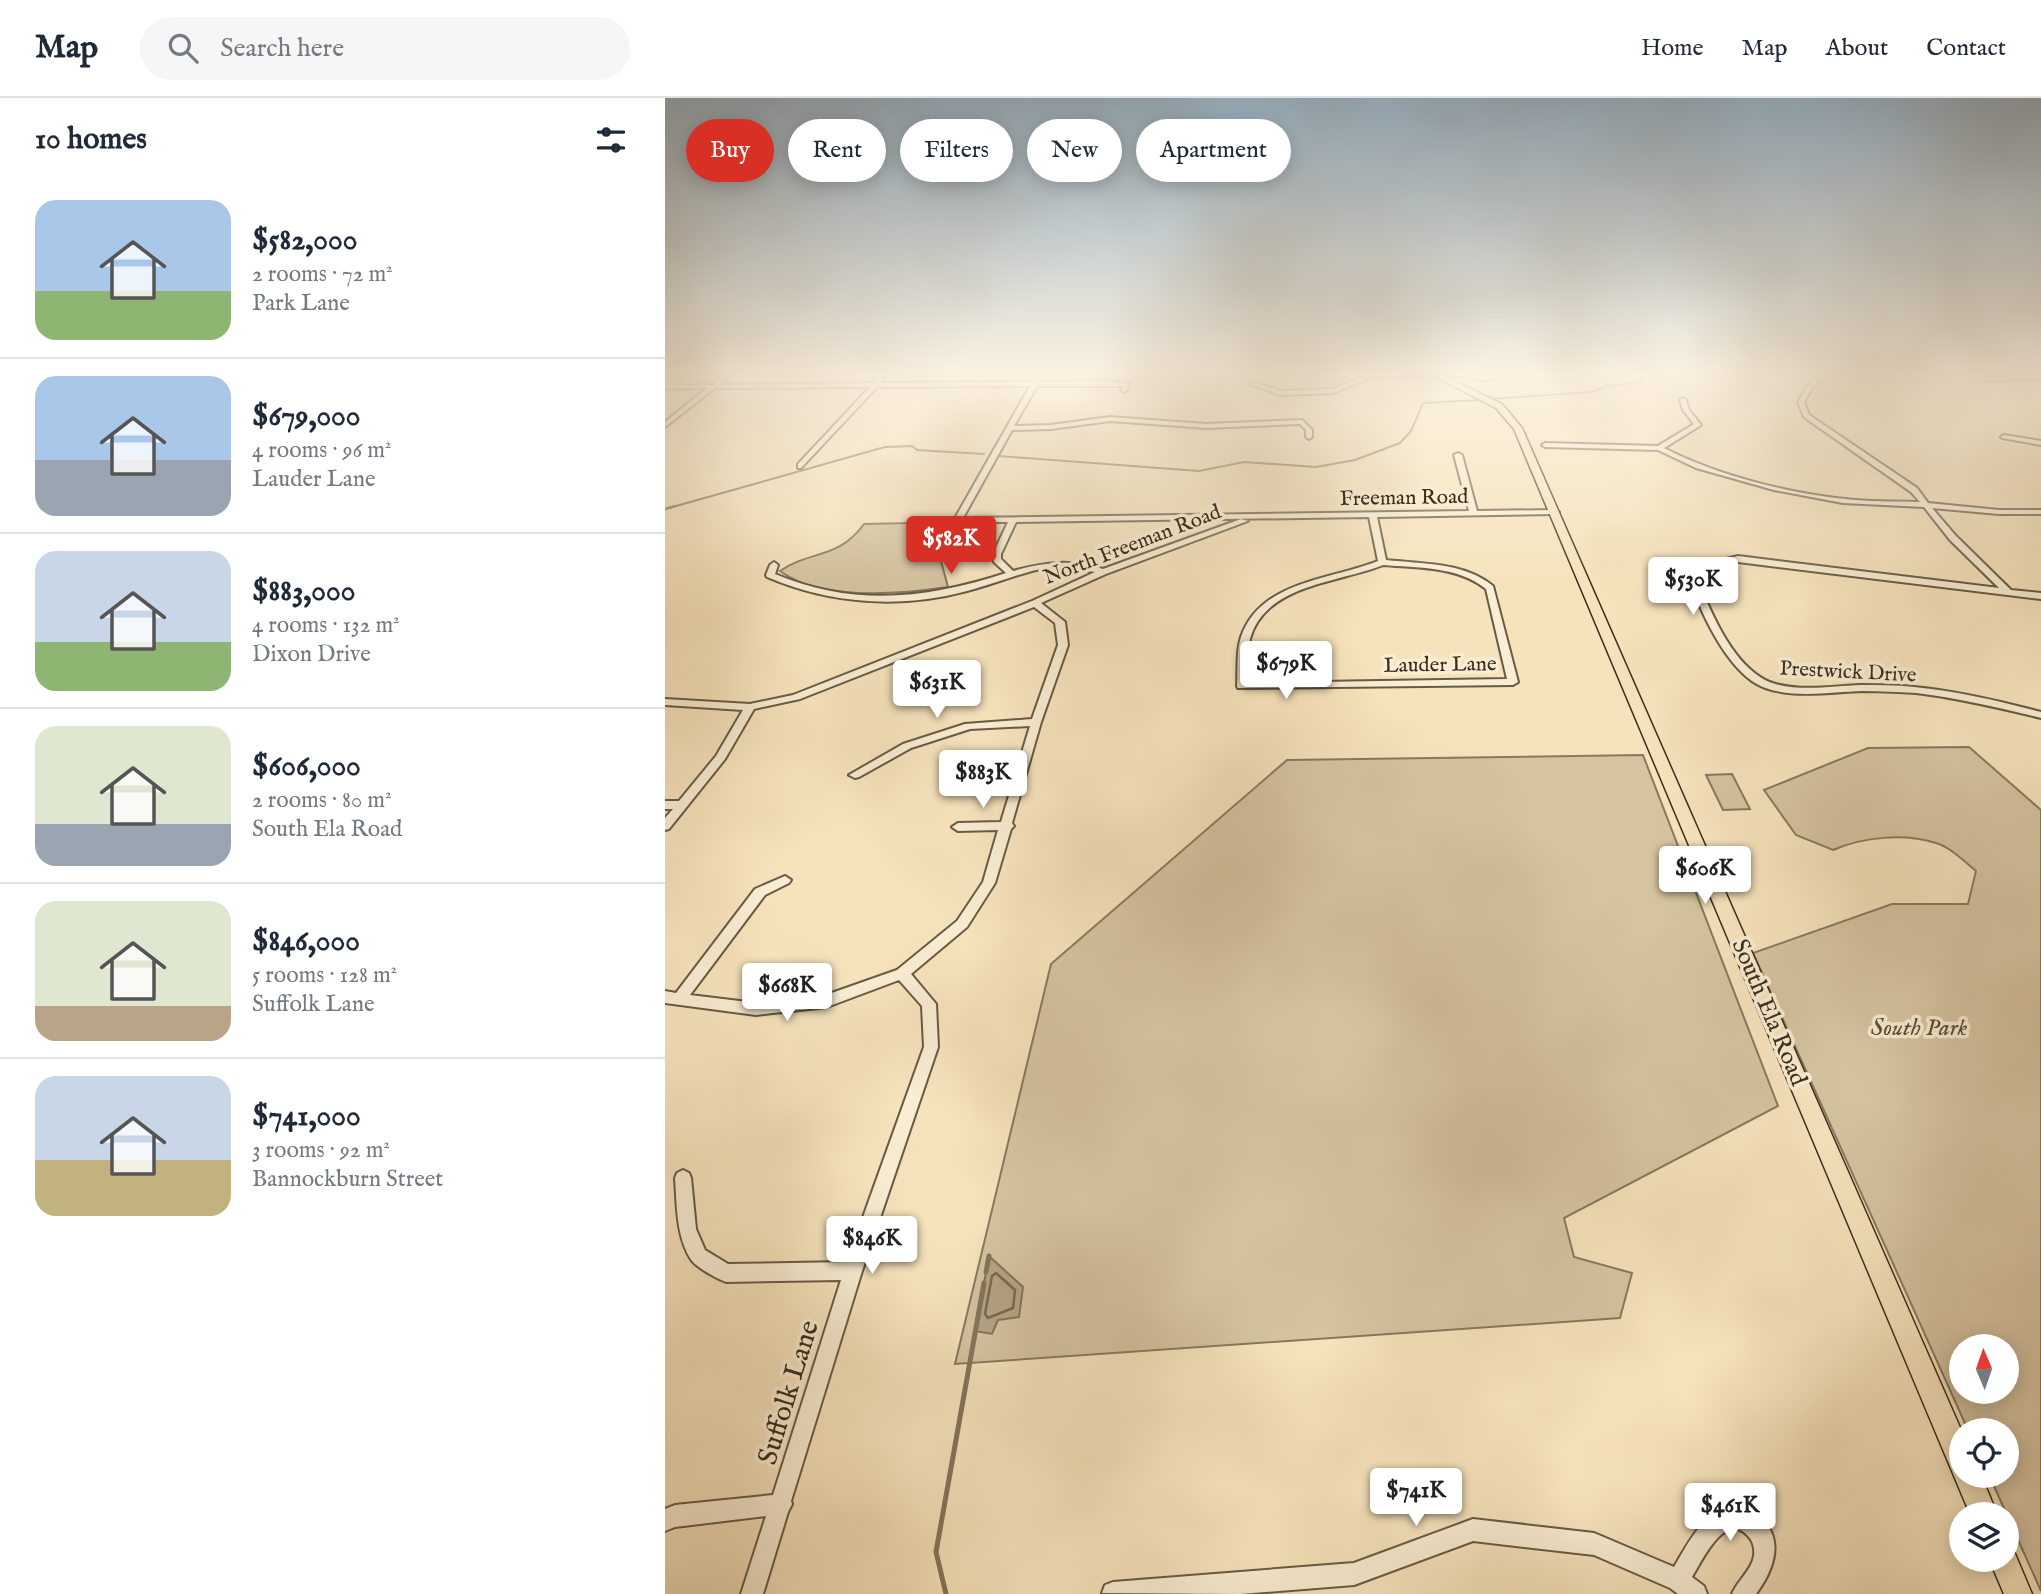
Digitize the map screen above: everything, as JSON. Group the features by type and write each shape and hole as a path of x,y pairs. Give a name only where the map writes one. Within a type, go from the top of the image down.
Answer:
{"main road":[{"name":"South Ela Road","path":"1524,442 1949,1432"},
{"path":"2009,1572 2018,1594"}],"street":[{"path":"801,466 823,442"},
{"path":"1001,442 958,520 1254,518"},
{"path":"1659,448 1669,442"},
{"path":"1844,442 1914,490 1953,538 2008,592 2041,596"},
{"path":"1545,445 1659,448 1673,457 1708,469 1843,501 1926,504 1975,511 2041,512"},
{"path":"1458,455 1474,513"},
{"name":"Freeman Road","path":"1254,518 1555,512"},
{"path":"1373,516 1382,562"},
{"name":"North Freeman Road","path":"665,702 750,707 796,697 1035,603 1103,572 1254,518"},
{"path":"1011,573 997,559 997,554 1013,520"},
{"name":"Prestwick Drive","path":"2008,592 1738,559 1701,572 1695,583 1700,598 1739,664 1765,685 1818,691 1875,688 1976,698 2041,715"},
{"path":"774,565 769,575 789,585 823,594 864,597 911,597 963,590 1032,566 1064,562 1103,572"},
{"name":"Lauder Lane","path":"1382,562 1468,573 1483,579 1490,588 1513,682 1242,686 1246,637 1256,615 1266,606 1314,582 1363,572 1382,562"},
{"path":"672,998 756,1009 827,1001 902,974 962,924 989,883 1063,645 1060,622 1035,603"},
{"path":"665,826 721,757 750,707"},
{"path":"855,775 907,746 969,726 1037,722"},
{"path":"665,805 684,805"},
{"path":"958,827 1008,826"},
{"path":"672,998 760,892 785,880"},
{"name":"Suffolk Lane","path":"752,1594 853,1271 931,1047 929,1004 902,974"},
{"path":"683,1178 687,1229 699,1256 726,1273 853,1271"},
{"path":"665,1520 675,1516 782,1504"},
{"path":"1678,1580 1719,1522 1730,1517 1748,1520 1760,1531 1765,1552 1763,1564 1743,1594"},
{"path":"1113,1593 1354,1574 1473,1531 1594,1544 1678,1580 1696,1594"}],"green space":[{"path":"958,522 941,561 948,587 884,593 838,591 797,581 780,571 791,564 844,544 864,524"},
{"name":"South Park","path":"1969,747 2041,810 2041,1591 2019,1542 2019,1502 2001,1502 1995,1488 2019,1488 2019,1418 1963,1418 1956,1404 2019,1404 2019,1334 1949,1334 1949,1388 1753,953 1892,904 1968,904 1976,871 1947,848 1911,838 1870,839 1833,850 1796,835 1764,790 1868,748"},
{"path":"1643,755 1778,1106 1564,1218 1574,1257 1632,1273 1620,1318 955,1364 1051,964 1287,760"},
{"path":"1732,774 1750,809 1723,810 1706,775"}],"water":[{"path":"989,1256 1023,1287 1019,1317 998,1320 992,1334 975,1331"}],"waterway":[{"path":"999,456 1199,471 1244,462 1316,467 1355,460 1401,442"},
{"path":"669,508 885,447 912,446 917,450 984,454"},
{"path":"665,509 675,506"},
{"path":"986,1272 989,1256"},
{"path":"946,1594 936,1552 984,1283"}]}
